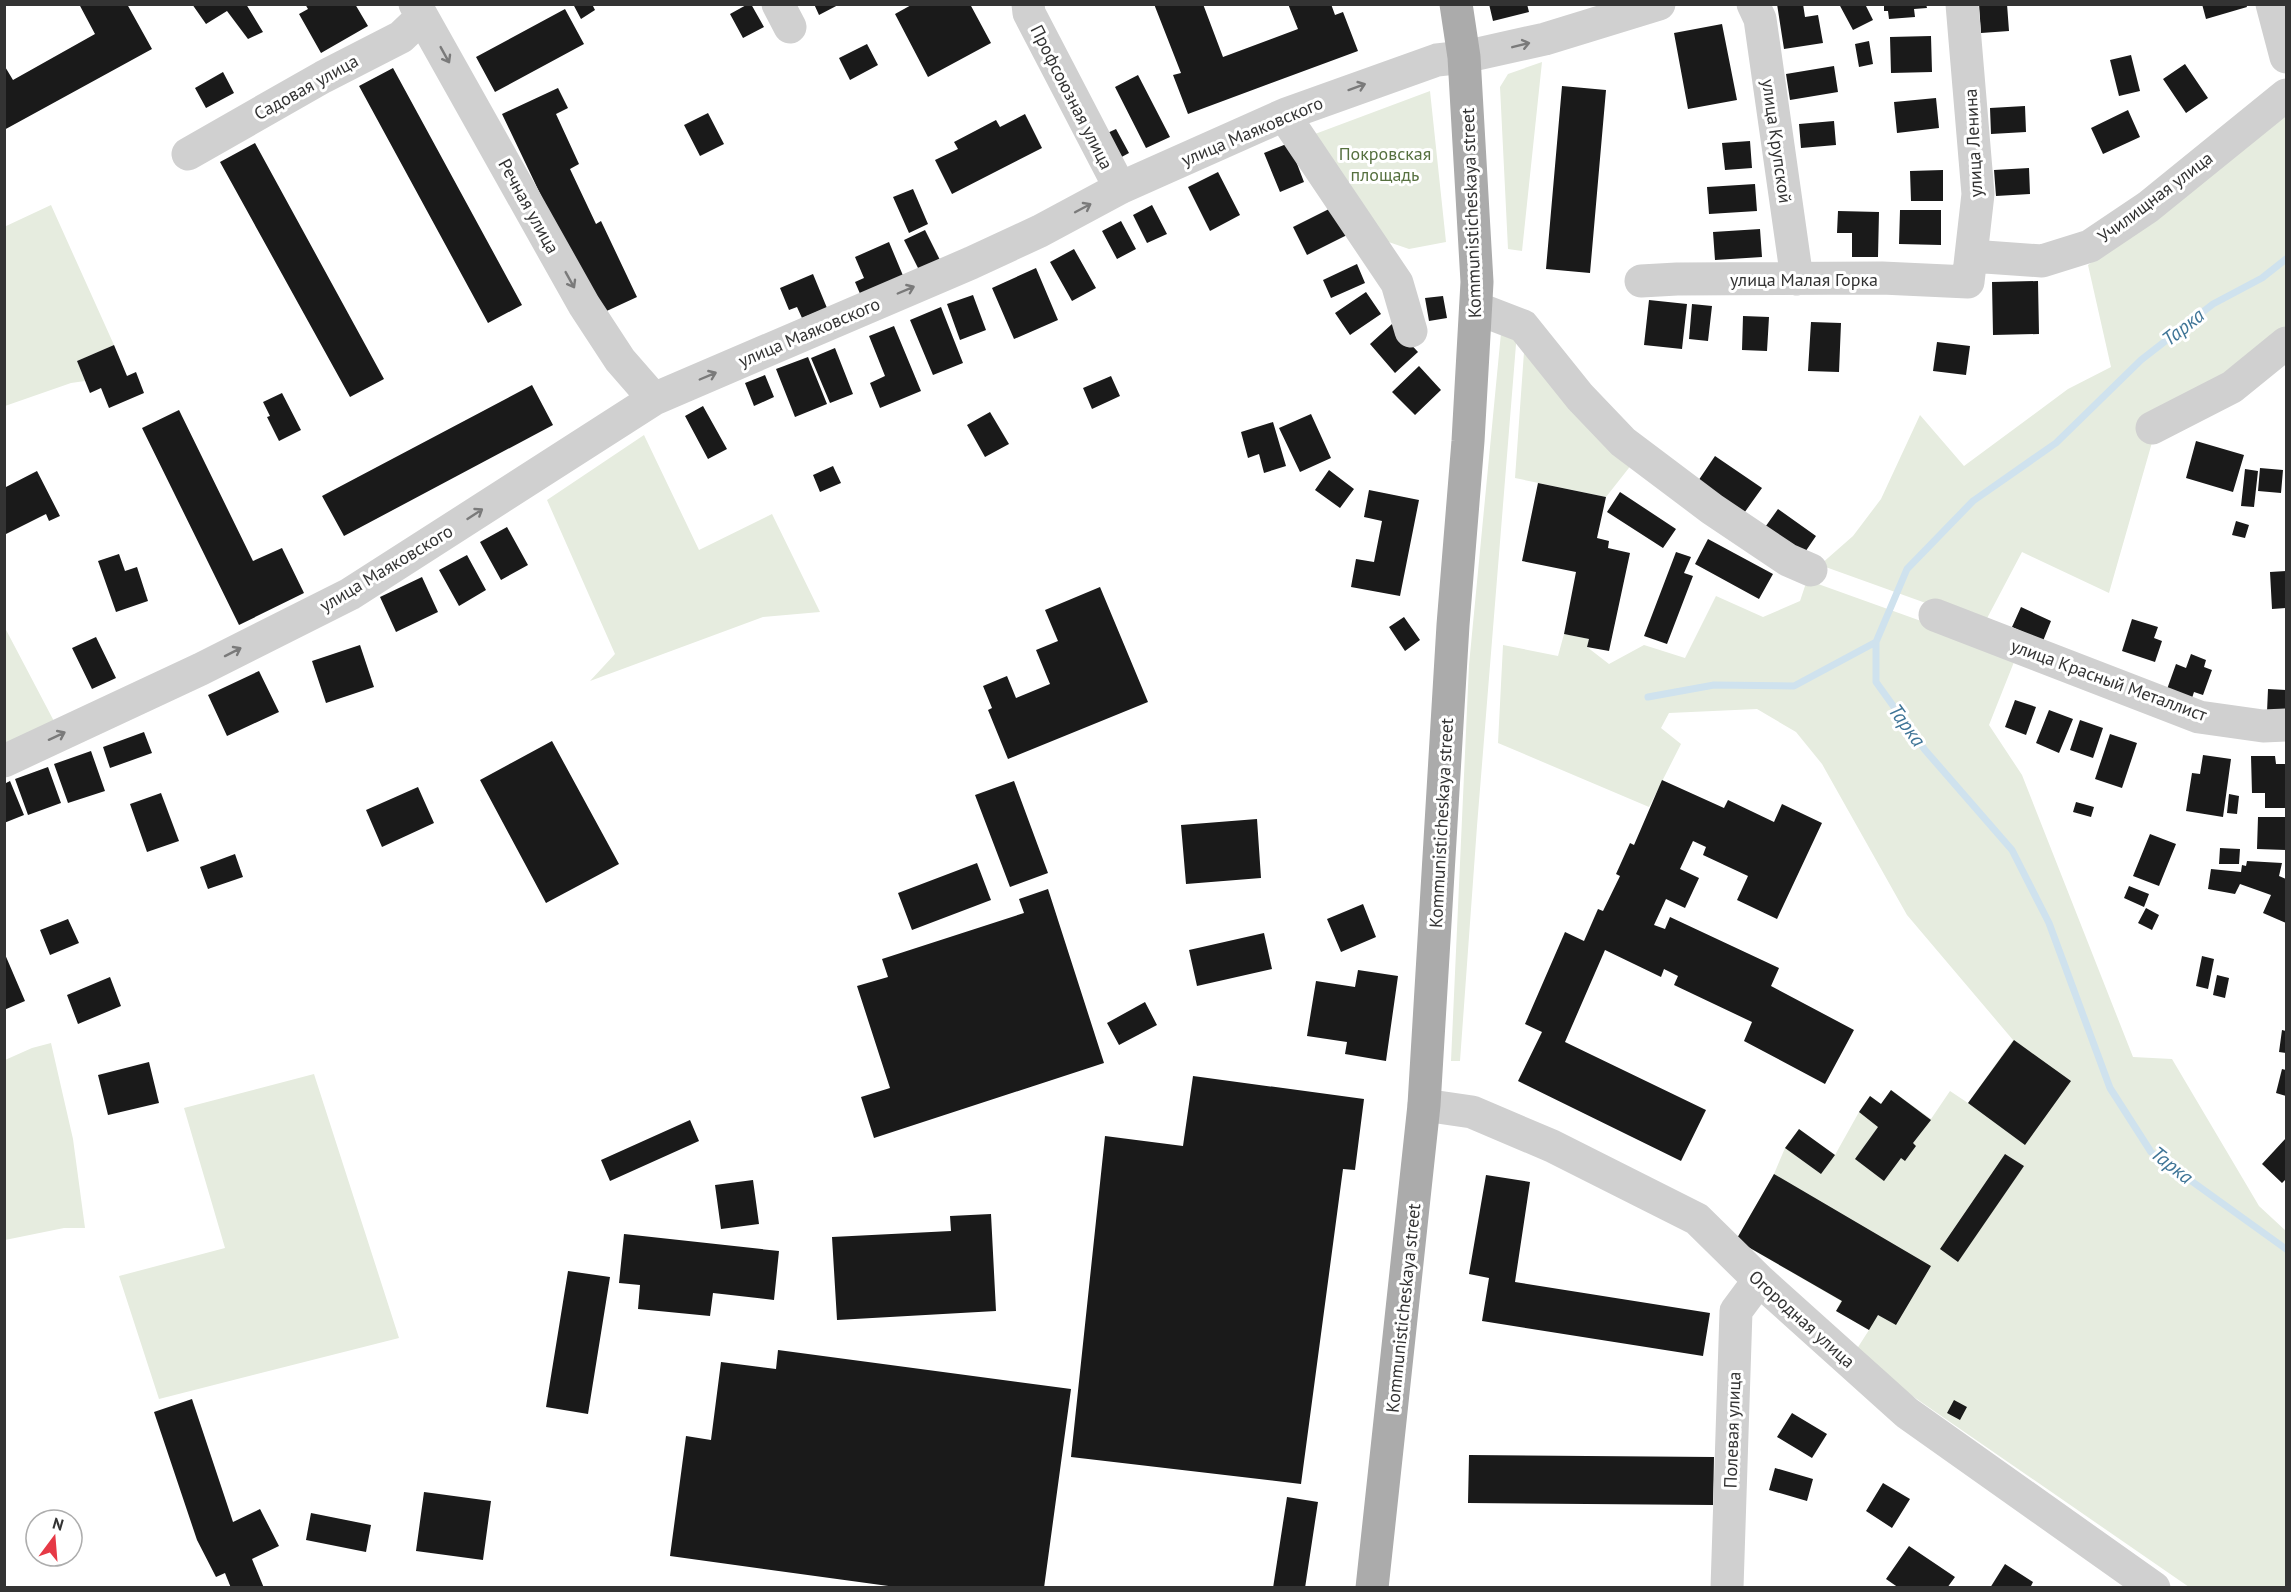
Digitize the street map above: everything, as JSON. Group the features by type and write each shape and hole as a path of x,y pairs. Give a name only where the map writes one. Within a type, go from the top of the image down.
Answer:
{"main road":[{"name":"Kommunisticheskaya street","path":"1372,1587 1424,1105 1452,625 1468,441 1476,308 1477,282 1464,57 1456,4"}],"street":[{"name":"Профсоюзная улица","path":"1028,4 1029,13 1120,188"},
{"name":"улица Маяковского","path":"4,761 201,669 350,594 654,399 971,263 1040,231 1120,188 1286,114 1437,60 1464,57 1545,39 1659,4"},
{"name":"улица Крупской","path":"1753,4 1760,19 1797,279"},
{"name":"улица Ленина","path":"1962,4 1978,194 1969,269"},
{"path":"2272,4 2286,57"},
{"name":"Садовая улица","path":"188,154 323,77 401,37 418,11"},
{"name":"Речная улица","path":"418,11 584,306 620,360 654,399"},
{"name":"Училищная улица","path":"1969,269 2042,261 2090,246 2148,207 2286,95"},
{"path":"1286,114 1290,124 1397,283 1411,331"},
{"name":"улица Малая Горка","path":"1641,281 1882,278 1969,269"},
{"path":"1476,308 1523,326 1580,397 1623,442 1712,509 1788,560 1811,570"},
{"path":"2152,428 2232,387 2286,343"},
{"name":"улица Красный Металлист","path":"1935,615 2199,717 2279,729"},
{"name":"Огородная улица","path":"1424,1105 1472,1112 1542,1141 1697,1219 1759,1280 1907,1413 2154,1587"},
{"name":"Полевая улица","path":"1727,1587 1736,1311 1759,1280"}],"green space":[{"path":"1542,62 1522,251 1508,249 1500,87 1508,74"},
{"name":"Покровская площадь","path":"1430,91 1446,242 1409,249 1374,237 1307,137"},
{"path":"2286,112 2286,333 2159,418 2109,593 2022,552 1984,624 1820,565 1853,536 1881,499 1920,415 1964,466 2068,389 2111,367 2088,265 2175,203"},
{"path":"51,205 114,345 77,361 85,381 71,383 5,406 4,227"},
{"path":"1517,332 1460,1061 1451,1061 1469,665 1501,333"},
{"path":"1525,338 1632,464 1606,497 1515,478"},
{"path":"644,435 699,550 772,514 820,612 763,617 590,681 615,654 547,500"},
{"path":"1807,580 1935,626 2014,662 1989,725 2022,775 2133,1057 2172,1059 2259,1206 2286,1231 2286,1587 2189,1587 1853,1355 1869,1330 1836,1311 1841,1301 1736,1240 1774,1174 1785,1148 1799,1129 1835,1155 1870,1096 1881,1104 1891,1090 1931,1119 1950,1091 1968,1103 2013,1040 1907,915 1822,764 1796,732 1757,709 1669,713 1661,728 1681,744 1649,807 1498,743 1503,645 1558,656 1564,634 1589,639 1587,647 1609,664 1644,645 1685,658 1716,596 1763,617 1800,601"},
{"path":"4,626 56,725 4,749"},
{"path":"51,1043 73,1139 85,1228 64,1228 5,1240 5,1060 32,1048"},
{"path":"314,1074 399,1338 159,1399 119,1276 225,1248 184,1108"}],"building":[{"path":"79,4 127,4 152,49 4,130 4,65 13,80 95,34"},
{"path":"192,4 246,4 263,32 248,39 227,11 206,24"},
{"path":"305,4 355,4 368,26 321,53 299,14 308,9"},
{"path":"573,4 592,4 595,10 581,19"},
{"path":"751,4 764,27 743,38 730,14"},
{"path":"814,4 840,4 819,15"},
{"path":"913,4 970,4 991,43 928,77 895,14"},
{"path":"1154,4 1203,4 1223,57 1298,29 1288,4 1331,4 1335,15 1343,12 1358,51 1188,114 1173,75 1181,73"},
{"path":"1489,4 1527,4 1529,12 1493,21"},
{"path":"1777,4 1803,4 1805,17 1818,15 1823,43 1784,49"},
{"path":"1839,4 1865,4 1873,20 1853,30"},
{"path":"1884,4 1926,4 1927,8 1914,9 1915,17 1889,19 1888,11 1884,11"},
{"path":"1979,4 2007,4 2009,31 1981,33"},
{"path":"2202,4 2246,4 2247,7 2206,19"},
{"path":"565,9 584,44 495,92 476,57"},
{"path":"1722,24 1737,100 1688,109 1674,33"},
{"path":"1931,36 1932,72 1891,73 1890,37"},
{"path":"1869,41 1873,64 1859,67 1855,44"},
{"path":"867,44 878,65 850,80 839,58"},
{"path":"2131,55 2140,91 2119,96 2110,60"},
{"path":"2185,64 2208,98 2186,113 2163,79"},
{"path":"1834,66 1838,92 1790,100 1786,74"},
{"path":"393,68 522,305 488,323 359,86"},
{"path":"223,72 234,93 206,108 195,88"},
{"path":"1138,75 1170,137 1146,148 1115,87"},
{"path":"1562,86 1606,90 1590,273 1546,269"},
{"path":"558,88 568,108 556,114 579,164 570,169 596,224 601,221 637,297 598,315 502,114"},
{"path":"1936,98 1939,128 1897,133 1894,102"},
{"path":"2025,106 2026,132 1991,134 1990,108"},
{"path":"2128,110 2140,137 2103,154 2091,128"},
{"path":"708,113 724,144 700,156 684,125"},
{"path":"1025,114 1042,148 952,194 935,160 958,149 954,142 996,120 1000,127"},
{"path":"1834,121 1836,145 1801,148 1799,124"},
{"path":"1116,129 1129,153 1116,160 1103,135"},
{"path":"1750,141 1752,168 1725,170 1722,143"},
{"path":"255,143 384,379 350,397 220,162"},
{"path":"1289,143 1304,182 1280,192 1264,153"},
{"path":"2029,168 2030,194 1996,196 1994,170"},
{"path":"1943,170 1943,201 1911,201 1910,171"},
{"path":"1218,172 1240,215 1210,231 1188,187"},
{"path":"1755,184 1757,211 1709,214 1707,187"},
{"path":"913,189 928,224 909,233 893,197"},
{"path":"1152,205 1167,234 1147,243 1133,215"},
{"path":"1333,207 1347,235 1307,255 1293,227"},
{"path":"1900,210 1941,210 1941,245 1899,244"},
{"path":"1838,211 1879,212 1878,257 1852,257 1852,233 1837,233"},
{"path":"1121,221 1136,249 1117,259 1102,231"},
{"path":"1760,229 1762,257 1715,260 1713,232"},
{"path":"925,230 941,262 920,272 904,240"},
{"path":"889,242 904,278 861,296 855,282 864,278 855,257"},
{"path":"1074,249 1096,288 1072,301 1050,262"},
{"path":"1357,264 1365,283 1331,298 1323,280"},
{"path":"1036,268 1058,320 1014,339 992,288"},
{"path":"813,274 827,308 802,318 797,307 789,310 780,288"},
{"path":"2038,281 2039,334 1993,335 1992,282"},
{"path":"1366,292 1381,314 1350,335 1335,313"},
{"path":"973,295 986,330 960,340 947,304"},
{"path":"1443,296 1447,318 1429,321 1425,298"},
{"path":"1649,300 1687,304 1682,349 1644,345"},
{"path":"1692,304 1712,306 1708,341 1689,339"},
{"path":"941,307 963,363 933,375 910,320"},
{"path":"1743,316 1769,317 1767,351 1742,350"},
{"path":"1811,322 1841,323 1839,372 1808,371"},
{"path":"1392,324 1418,352 1395,373 1370,344"},
{"path":"894,326 921,391 880,408 870,383 885,376 869,336"},
{"path":"1937,342 1970,346 1966,375 1933,371"},
{"path":"114,345 127,376 136,372 144,393 109,408 101,388 90,393 77,361"},
{"path":"835,348 853,394 830,403 811,358"},
{"path":"808,357 827,404 795,417 776,369"},
{"path":"1419,366 1441,390 1415,415 1392,392"},
{"path":"765,375 774,397 754,406 745,383"},
{"path":"1111,376 1120,396 1092,409 1083,388"},
{"path":"532,385 553,425 344,536 322,496"},
{"path":"282,393 301,430 279,441 267,417 270,416 263,402"},
{"path":"703,406 727,449 708,459 685,416"},
{"path":"179,410 253,561 282,548 304,593 239,625 142,428"},
{"path":"990,412 1009,444 985,457 967,425"},
{"path":"1311,414 1331,458 1300,472 1279,428"},
{"path":"1273,422 1286,466 1264,473 1259,454 1248,458 1241,432"},
{"path":"2196,441 2244,455 2233,492 2186,478"},
{"path":"1715,456 1762,488 1742,516 1696,484"},
{"path":"833,466 841,483 820,492 813,475"},
{"path":"2260,468 2283,470 2281,493 2258,491"},
{"path":"2245,469 2258,471 2254,507 2241,506"},
{"path":"1329,470 1354,489 1340,508 1315,490"},
{"path":"37,471 60,516 49,521 46,514 4,535 4,488"},
{"path":"1538,483 1606,497 1597,538 1609,541 1608,548 1630,553 1609,651 1587,647 1589,639 1564,634 1576,572 1522,561"},
{"path":"1369,490 1419,500 1400,596 1351,587 1356,559 1374,562 1382,521 1364,517"},
{"path":"1620,492 1676,529 1663,548 1607,512"},
{"path":"1778,509 1816,536 1801,558 1763,530"},
{"path":"2236,521 2249,525 2245,538 2232,535"},
{"path":"507,527 528,565 501,580 480,542"},
{"path":"1708,539 1773,574 1759,599 1695,564"},
{"path":"1676,552 1691,557 1684,573 1693,576 1667,644 1644,636"},
{"path":"119,554 125,571 137,567 148,601 116,612 98,561"},
{"path":"467,555 486,590 459,606 439,570"},
{"path":"2286,571 2286,608 2272,609 2270,572"},
{"path":"422,577 438,612 396,632 380,597"},
{"path":"1100,587 1148,702 1008,759 988,710 992,708 983,686 1007,676 1016,698 1050,684 1036,650 1058,641 1045,610"},
{"path":"2021,607 2051,621 2043,641 2012,627"},
{"path":"1404,617 1420,640 1405,651 1389,627"},
{"path":"2132,619 2158,627 2154,638 2162,641 2155,662 2122,651"},
{"path":"96,637 116,678 92,689 72,648"},
{"path":"360,645 374,687 326,703 312,661"},
{"path":"2191,654 2206,660 2204,667 2212,670 2203,695 2194,692 2191,701 2166,692 2176,664 2186,668"},
{"path":"259,671 279,712 227,736 208,695"},
{"path":"2268,689 2286,690 2286,713 2267,712"},
{"path":"2015,700 2036,707 2026,735 2005,727"},
{"path":"2049,710 2073,719 2059,753 2036,743"},
{"path":"2080,720 2103,728 2093,758 2070,750"},
{"path":"144,732 152,753 110,768 103,747"},
{"path":"2110,734 2137,743 2122,788 2095,779"},
{"path":"552,741 619,864 546,903 480,780"},
{"path":"91,751 105,791 68,803 54,764"},
{"path":"2203,755 2231,759 2223,817 2186,811 2192,773 2200,774"},
{"path":"2251,756 2275,756 2276,764 2286,764 2286,808 2265,808 2265,793 2252,793"},
{"path":"48,767 61,803 28,815 15,779"},
{"path":"1662,780 1724,808 1728,800 1774,822 1782,804 1822,823 1777,919 1737,900 1748,876 1703,855 1706,847 1693,841 1680,869 1699,878 1685,908 1666,899 1654,925 1665,929 1670,917 1779,968 1771,986 1854,1030 1825,1084 1744,1041 1752,1022 1674,985 1678,976 1664,969 1661,977 1605,950 1565,1042 1706,1110 1681,1161 1518,1081 1542,1032 1525,1024 1565,932 1584,941 1598,909 1603,911 1620,876 1616,874 1630,843 1634,845"},
{"path":"10,781 24,815 4,823 4,784"},
{"path":"1014,781 1048,873 1010,887 975,795"},
{"path":"418,787 434,823 382,847 366,810"},
{"path":"161,793 179,841 147,852 130,804"},
{"path":"2229,794 2239,796 2237,814 2227,813"},
{"path":"2076,802 2094,807 2091,817 2073,812"},
{"path":"2258,817 2286,817 2286,850 2257,849"},
{"path":"1257,819 1261,878 1186,884 1181,825"},
{"path":"2150,834 2176,844 2159,886 2133,876"},
{"path":"2220,848 2240,849 2239,864 2219,864"},
{"path":"235,854 243,877 208,889 200,867"},
{"path":"2247,861 2282,863 2279,876 2286,879 2286,923 2263,913 2271,895 2240,884 2235,894 2208,889 2211,869 2241,872 2242,865 2246,866"},
{"path":"977,863 991,900 912,930 898,893"},
{"path":"2129,886 2149,894 2144,907 2124,898"},
{"path":"1048,889 1104,1063 874,1138 861,1097 890,1088 857,986 888,977 882,959 1024,913 1019,899"},
{"path":"1363,904 1376,937 1341,952 1327,919"},
{"path":"2146,908 2159,915 2152,930 2138,923"},
{"path":"68,919 79,943 50,955 40,930"},
{"path":"1264,933 1272,969 1197,986 1189,950"},
{"path":"4,952 25,1001 4,1010"},
{"path":"2202,956 2214,959 2208,989 2196,986"},
{"path":"1358,970 1398,976 1386,1061 1345,1054 1347,1042 1307,1036 1316,981 1355,987"},
{"path":"2217,975 2229,978 2225,998 2213,995"},
{"path":"110,977 121,1006 78,1024 67,995"},
{"path":"1145,1002 1157,1025 1119,1045 1107,1023"},
{"path":"2282,1030 2286,1031 2286,1053 2279,1052"},
{"path":"2014,1040 2071,1081 2025,1145 1968,1103"},
{"path":"149,1062 159,1103 108,1115 98,1075"},
{"path":"2282,1069 2286,1070 2286,1096 2276,1093"},
{"path":"1193,1076 1364,1099 1355,1170 1343,1169 1301,1484 1071,1457 1105,1136 1183,1146"},
{"path":"1891,1090 1931,1120 1913,1143 1916,1146 1905,1161 1901,1158 1884,1181 1855,1159 1878,1127 1859,1112 1870,1096 1881,1104"},
{"path":"690,1120 699,1141 610,1181 601,1160"},
{"path":"1799,1129 1835,1155 1821,1174 1785,1148"},
{"path":"2286,1138 2286,1179 2282,1183 2262,1164"},
{"path":"2005,1154 2024,1166 1958,1262 1940,1249"},
{"path":"1774,1174 1931,1266 1896,1325 1878,1315 1869,1330 1836,1311 1842,1301 1736,1240"},
{"path":"1486,1175 1530,1182 1515,1282 1710,1313 1703,1356 1482,1321 1489,1278 1469,1274"},
{"path":"753,1180 759,1224 721,1229 715,1185"},
{"path":"991,1214 996,1311 837,1320 832,1237 951,1231 950,1216"},
{"path":"624,1234 779,1251 774,1300 713,1293 710,1316 638,1309 640,1285 619,1283"},
{"path":"568,1271 610,1277 588,1414 546,1407"},
{"path":"778,1350 1071,1389 1044,1588 903,1588 670,1556 686,1436 711,1440 721,1362 776,1369"},
{"path":"192,1399 233,1522 260,1509 279,1546 252,1559 264,1588 231,1588 225,1573 216,1577 197,1540 154,1412"},
{"path":"1954,1400 1967,1407 1960,1420 1947,1413"},
{"path":"1792,1413 1827,1434 1812,1458 1777,1437"},
{"path":"1469,1455 1714,1457 1713,1505 1468,1503"},
{"path":"1775,1468 1813,1479 1807,1501 1769,1490"},
{"path":"1883,1483 1910,1499 1892,1528 1866,1511"},
{"path":"424,1492 491,1501 483,1560 416,1551"},
{"path":"1287,1497 1318,1502 1305,1588 1273,1588"},
{"path":"311,1513 371,1525 366,1552 306,1540"},
{"path":"1909,1546 1955,1577 1947,1588 1899,1588 1886,1579"},
{"path":"2005,1564 2033,1582 2030,1588 1990,1588"}],"waterway":[{"name":"Тарка","path":"2286,259 2262,278 2213,304 2141,360 2056,443 1973,501 1907,569 1876,642 1876,682 1925,750 2012,850 2049,923 2110,1088 2151,1152 2286,1249"},
{"path":"1648,697 1714,685 1794,686 1876,642"}]}
